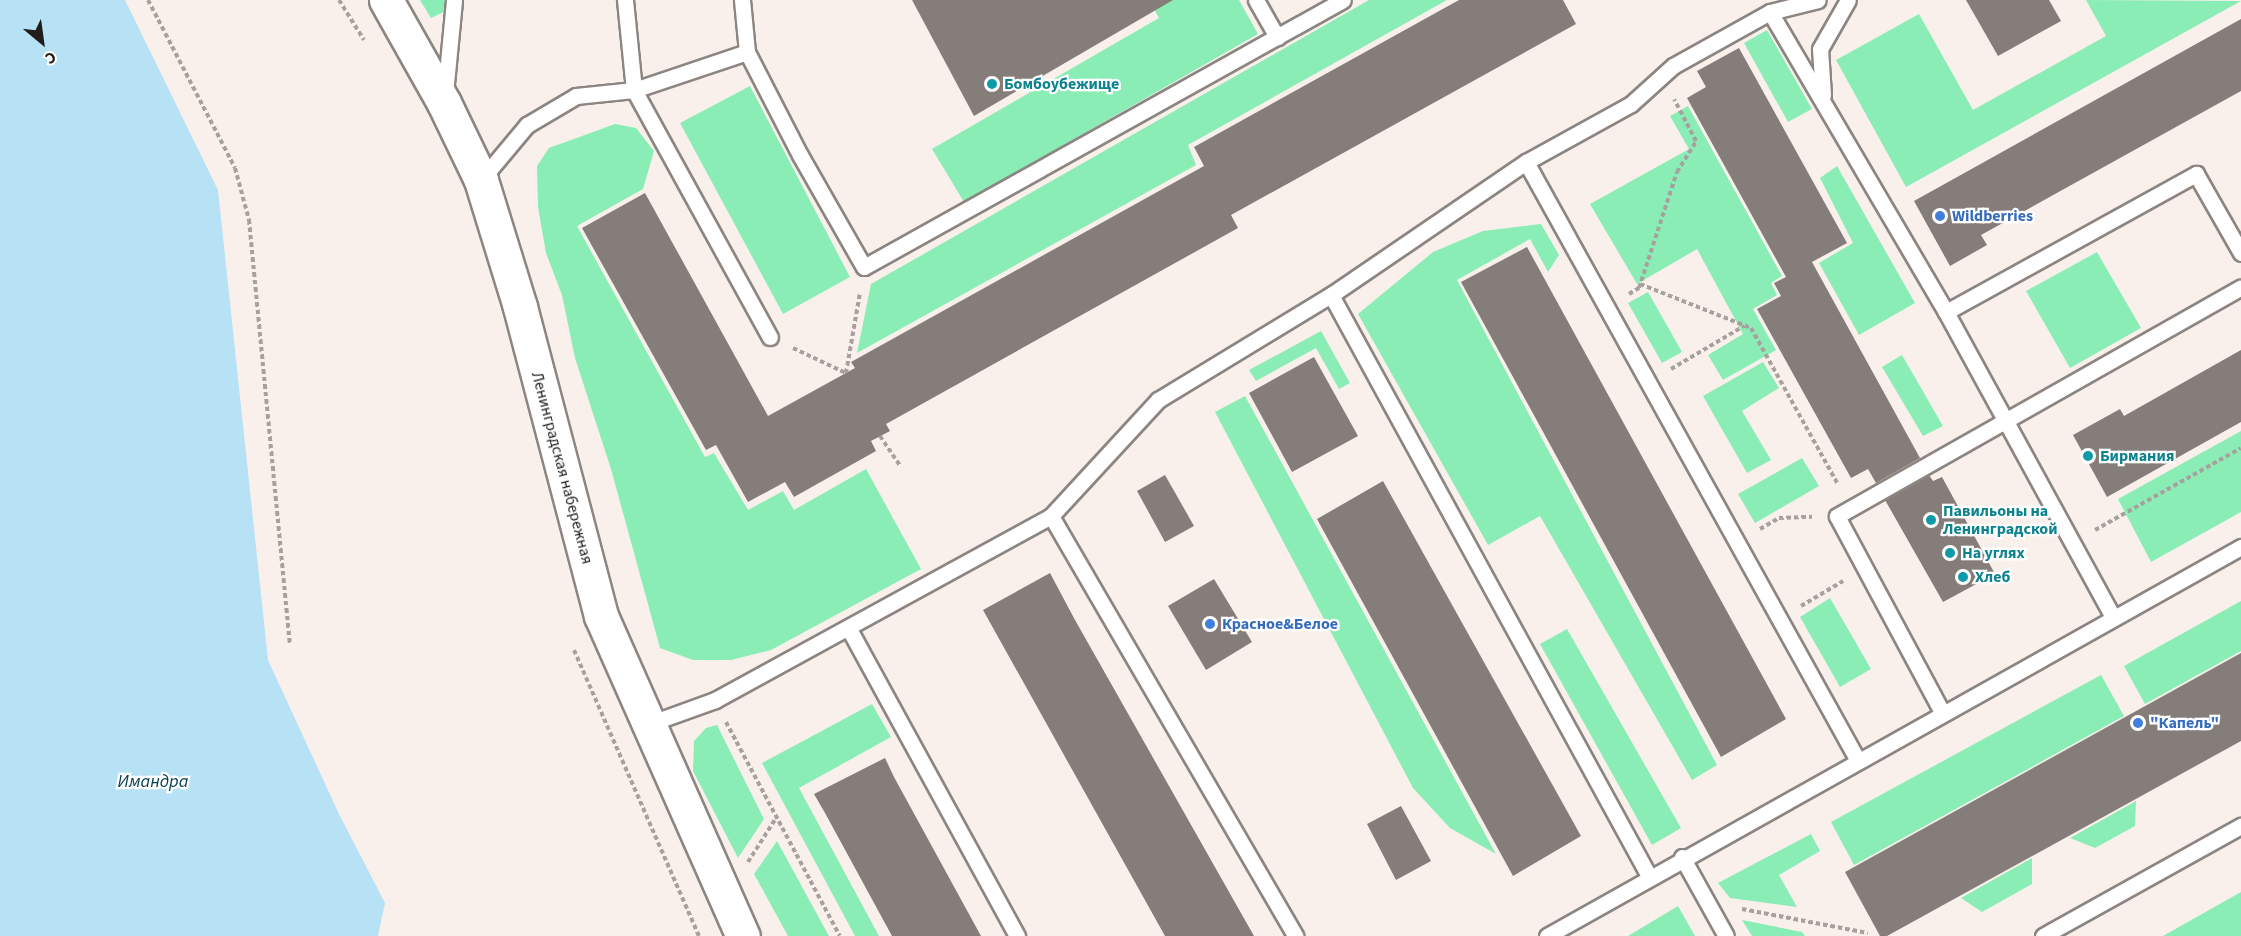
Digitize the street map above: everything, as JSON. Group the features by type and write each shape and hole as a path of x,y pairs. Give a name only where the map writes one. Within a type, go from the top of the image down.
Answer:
{"main road":[{"name":"Ленинградская набережная","path":"386,0 444,104 481,180 520,307 601,616 646,725 743,936"}],"lane":[{"path":"444,104 454,0"},
{"path":"625,0 634,90 770,337"},
{"path":"742,0 747,52 800,155 864,267 1343,0"},
{"path":"1256,0 1277,37"},
{"path":"646,725 715,700 849,629 1051,516 1158,400 1331,295 1527,162 1631,104 1673,66 1770,12 1818,0"},
{"path":"1824,104 1820,49 1848,0"},
{"path":"1770,12 2008,420 2113,617"},
{"path":"481,180 527,125 576,96 634,90 747,52"},
{"path":"1527,162 1857,759"},
{"path":"1946,312 2196,174 2241,253"},
{"path":"1942,712 1837,516 2241,287"},
{"path":"1331,295 1649,876"},
{"path":"1051,516 1295,936"},
{"path":"1547,936 1682,857 2241,547"},
{"path":"849,629 1017,936"},
{"path":"2043,936 2241,826"},
{"path":"1682,857 1726,936"}],"path":[{"path":"148,0 235,168 249,220 290,645"},
{"path":"1606,308 1640,284 1677,172 1696,141 1672,97 1682,91"},
{"path":"770,337 846,373 864,267"},
{"path":"1640,284 1751,328 1852,508"},
{"path":"1648,382 1745,326"},
{"path":"880,436 901,467"},
{"path":"2074,543 2241,448"},
{"path":"1737,542 1779,518 1837,516"},
{"path":"1779,619 1865,569"},
{"path":"715,700 840,936"},
{"path":"745,867 777,818"},
{"path":"1708,903 1868,933"}],"green space":[{"path":"420,0 445,0 450,9 431,18"},
{"path":"1149,0 1239,0 1258,34 964,202 932,149 1159,18"},
{"path":"1369,0 1447,0 1188,145 1196,165 857,353 871,284"},
{"path":"2086,0 2241,1 1906,187 1836,60 1919,14 1973,110 2106,36"},
{"path":"1767,30 1812,109 1788,122 1744,43"},
{"path":"750,86 850,277 783,314 680,123"},
{"path":"1688,106 1782,276 1771,283 1777,295 1753,309 1776,350 1723,380 1708,355 1743,334 1697,249 1637,284 1590,204 1689,149 1670,116"},
{"path":"615,124 636,128 654,151 643,189 577,226 705,457 714,453 748,510 783,491 794,510 866,469 921,569 771,650 731,660 693,660 660,648 611,469 575,358 562,295 546,253 538,207 537,166 549,148"},
{"path":"1837,166 1915,303 1859,335 1819,263 1853,243 1820,178"},
{"path":"1541,224 1559,255 1548,272 1530,239 1457,280 1717,765 1692,780 1540,516 1488,545 1358,314 1433,252 1483,231"},
{"path":"2097,252 2141,328 2070,368 2026,291"},
{"path":"1648,292 1682,352 1662,363 1628,303"},
{"path":"1321,331 1350,383 1339,389 1316,348 1256,381 1249,370"},
{"path":"1902,355 1943,426 1923,436 1882,367"},
{"path":"1763,362 1779,388 1742,411 1771,460 1747,473 1703,396"},
{"path":"1245,396 1496,854 1450,828 1413,788 1215,412"},
{"path":"2241,431 2241,512 2151,562 2118,499"},
{"path":"1802,458 1819,486 1755,523 1738,494"},
{"path":"1830,598 1871,669 1840,687 1800,617"},
{"path":"2241,601 2241,651 2145,704 2124,666"},
{"path":"1567,629 1681,828 1652,845 1540,644"},
{"path":"2101,675 2124,716 1854,865 1831,822"},
{"path":"872,704 891,737 799,788 879,936 855,936 762,763"},
{"path":"717,725 764,819 738,858 693,771 694,741 706,728"},
{"path":"2136,801 2135,826 2095,848 2070,838"},
{"path":"1811,834 1820,851 1779,875 1797,907 1730,898 1718,883"},
{"path":"777,841 829,936 788,936 754,874"},
{"path":"2032,858 2032,884 1982,912 1961,898"},
{"path":"2241,892 2241,936 2163,936"},
{"path":"1678,906 1695,936 1628,936"},
{"path":"1742,920 1802,932 1805,936 1752,936"}],"water":[{"name":"Имандра","path":"0,0 125,0 218,190 268,660 339,814 385,903 378,936 0,936"}],"building":[{"name":"Бомбоубежище","path":"912,0 1173,0 974,116"},
{"path":"1459,0 1563,0 1576,24 1231,215 1238,228 886,424 890,431 871,441 876,451 794,497 785,482 748,502 716,445 706,450 582,228 645,193 768,416 855,368 851,362 1204,166 1194,147"},
{"path":"1966,0 2049,0 2061,21 1998,56"},
{"path":"2241,19 2241,91 1981,235 1987,245 1950,266 1914,201"},
{"path":"1739,48 1847,243 1812,262 1920,458 1876,483 1868,469 1851,478 1757,309 1781,296 1774,283 1786,277 1687,98 1706,87 1697,71"},
{"path":"1527,247 1786,719 1721,757 1461,282"},
{"path":"2241,350 2241,422 2107,497 2073,435 2120,409 2124,416"},
{"path":"1314,357 1358,436 1292,472 1249,393"},
{"path":"1165,475 1194,526 1165,542 1137,491"},
{"path":"1929,475 1933,481 1942,477 1995,574 1943,602 1885,500"},
{"path":"1383,481 1581,836 1513,876 1317,519"},
{"path":"1050,573 1254,936 1165,936 983,610"},
{"name":"Красное&Белое","path":"1214,579 1252,642 1206,670 1168,606"},
{"path":"2241,653 2241,741 1887,936 1880,936 1845,872"},
{"path":"885,758 981,936 892,936 814,794"},
{"path":"1401,806 1431,861 1396,880 1367,824"}],"place":[{"name":"Бомбоубежище","path":"992,84"},
{"name":"Wildberries","path":"1940,216"},
{"name":"Бирмания","path":"2088,456"},
{"name":"Павильоны на Ленинградской","path":"1931,520"},
{"name":"На углях","path":"1950,553"},
{"name":"Хлеб","path":"1963,577"},
{"name":"Красное&Белое","path":"1210,624"},
{"name":"\"Капель\"","path":"2138,723"}]}
